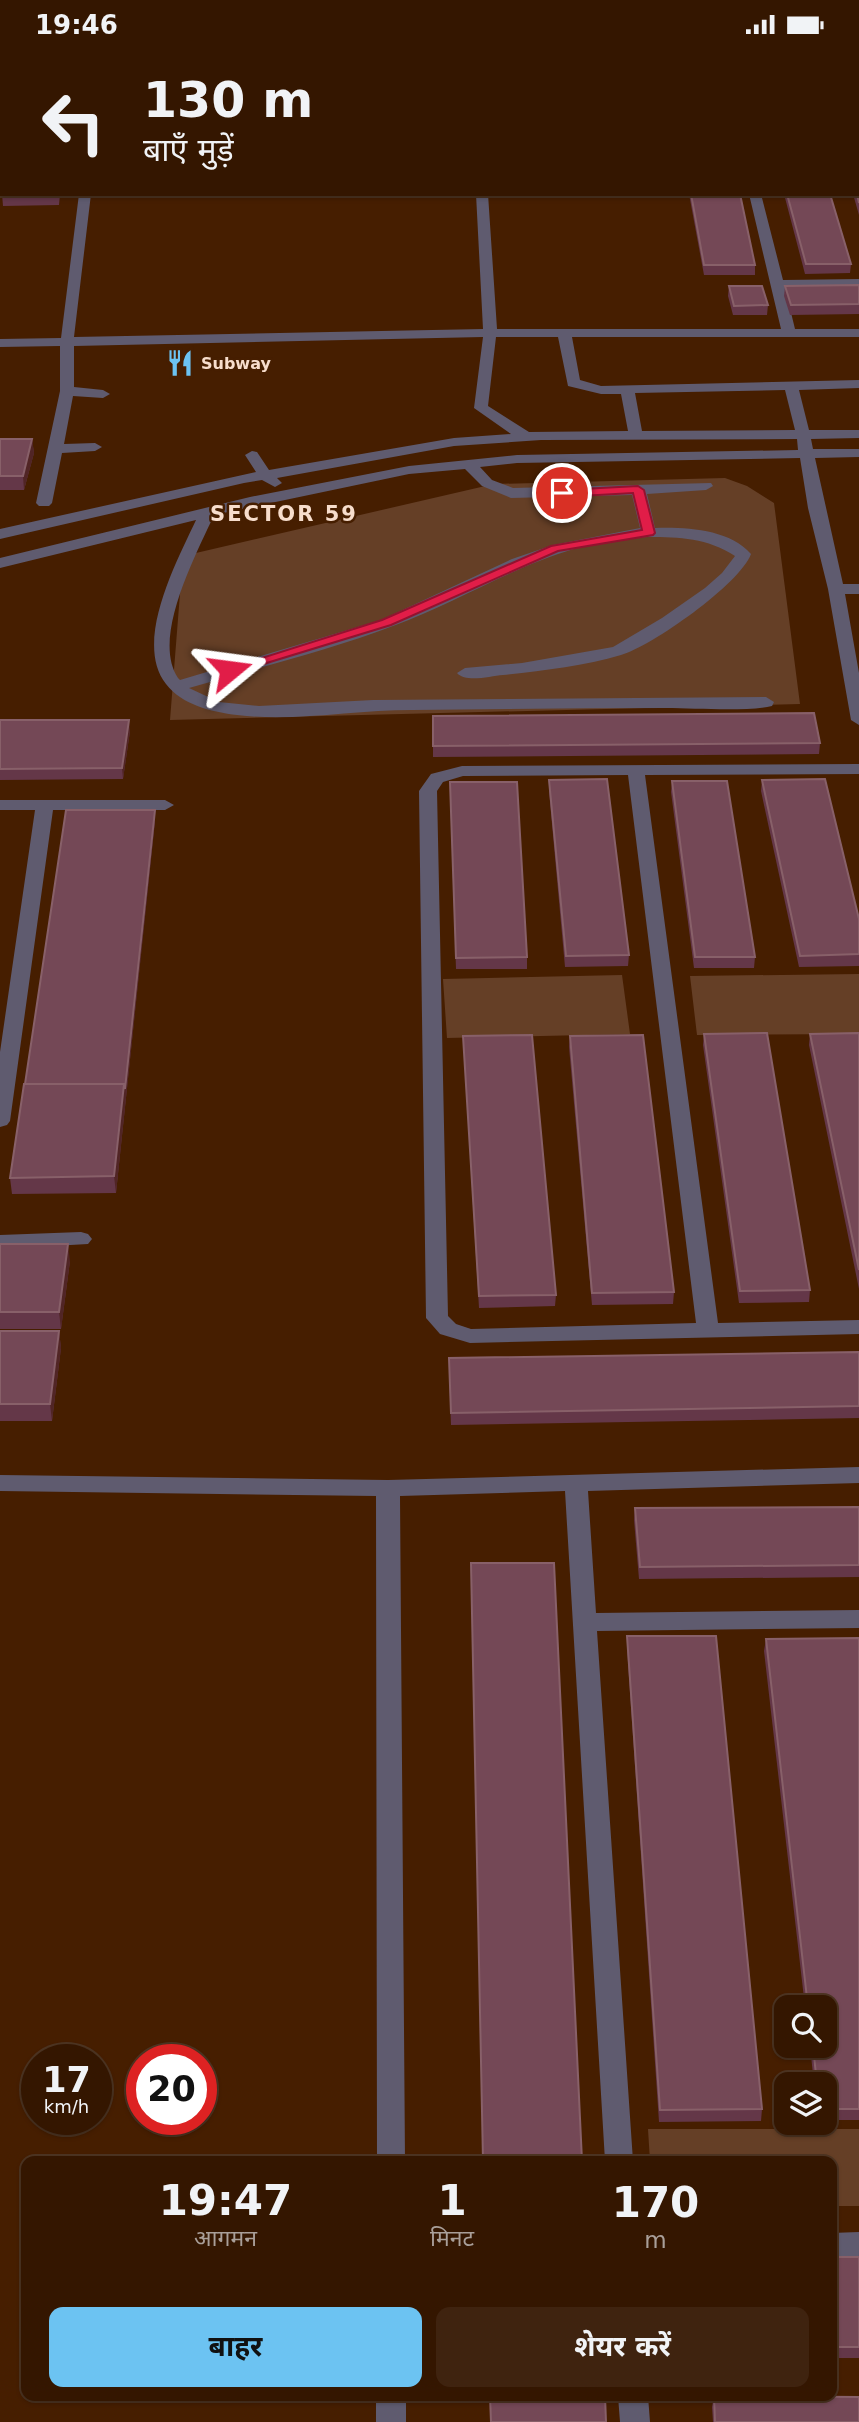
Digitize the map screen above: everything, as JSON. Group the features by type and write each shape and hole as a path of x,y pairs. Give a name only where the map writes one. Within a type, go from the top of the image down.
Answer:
{"street":[{"path":"44,503 68,391 67,341 85,196"},
{"path":"482,196 490,333 481,408 526,437"},
{"path":"756,196 789,333"},
{"path":"778,284 859,283"},
{"path":"0,343 490,333 859,333"},
{"path":"564,333 573,383 601,390 859,384"},
{"path":"791,386 836,589 859,720"},
{"path":"627,389 636,436"},
{"path":"68,391 103,394"},
{"path":"0,534 265,475 454,442 526,437 859,434"},
{"path":"56,449 95,447"},
{"path":"0,563 288,494 409,470 517,459 859,453"},
{"path":"252,455 265,475 288,494"},
{"path":"470,464 487,483 511,493 706,486"},
{"path":"638,490 649,533"},
{"path":"207,513 180,576 162,634 163,665 177,686 192,700 226,709 766,702"},
{"path":"177,686 387,623 555,548 649,533 685,533 714,538 735,547 744,558 732,572 695,603 652,633 618,651 522,668 466,673"},
{"path":"836,589 859,589"},
{"path":"859,769 462,771 436,778 428,791 437,1318 448,1329 470,1336 859,1327"},
{"path":"636,772 708,1330"},
{"path":"0,805 165,806"},
{"path":"0,1121 46,805"},
{"path":"0,1242 81,1239"},
{"path":"0,1483 388,1488 859,1475"},
{"path":"576,1483 587,1622 619,2156"},
{"path":"388,1488 391,2156"},
{"path":"587,1622 859,1619"},
{"path":"837,2246 859,2245"},
{"path":"391,2401 391,2422"},
{"path":"633,2401 635,2422"}],"shaded area":[{"path":"725,478 747,486 774,503 800,704 170,720 183,556 494,484"},
{"path":"859,974 859,1034 697,1035 690,976"},
{"path":"622,975 630,1034 447,1038 443,979"},
{"path":"648,2129 774,2129 774,2135 837,2135 837,2129 859,2129 859,2206 837,2206 837,2156 650,2156"}],"building":[{"path":"691,196 740,196 755,265 704,265"},
{"path":"788,196 831,196 851,264 806,264"},
{"path":"859,285 859,304 791,305 785,286"},
{"path":"729,286 762,286 768,305 734,306"},
{"path":"0,439 32,439 23,476 0,476"},
{"path":"814,713 820,743 433,746 433,716"},
{"path":"0,720 129,720 122,768 0,769"},
{"path":"607,779 629,955 566,956 549,780"},
{"path":"825,779 859,919 859,954 800,956 762,780"},
{"path":"672,781 727,781 755,957 695,957"},
{"path":"450,782 517,782 527,957 456,958"},
{"path":"66,810 155,810 125,1089 124,1084 25,1084"},
{"path":"767,1033 810,1290 740,1291 704,1034"},
{"path":"859,1033 859,1270 810,1034"},
{"path":"532,1035 556,1295 479,1296 463,1036"},
{"path":"643,1035 674,1292 592,1293 570,1036"},
{"path":"24,1084 124,1084 114,1176 10,1178"},
{"path":"0,1244 68,1244 59,1312 0,1312"},
{"path":"0,1331 59,1331 50,1404 0,1404"},
{"path":"859,1352 859,1406 451,1413 449,1358"},
{"path":"859,1507 859,1565 640,1567 635,1508"},
{"path":"471,1563 554,1563 582,2156 483,2156"},
{"path":"627,1636 716,1636 762,2109 660,2110"},
{"path":"859,1638 859,2109 837,2109 837,2072 816,2072 814,2058 837,2058 837,1995 807,1995 766,1639"},
{"path":"837,2257 859,2257 859,2347 837,2347"},
{"path":"837,2397 859,2397 859,2422 715,2422 714,2401 837,2401"},
{"path":"490,2401 605,2401 606,2422 491,2422"}],"place":[{"name":"Subway","path":"180,363"}],"district":[{"name":"SECTOR 59","path":"284,514"}],"route":[{"path":"230,670 387,623 555,548 649,533 638,490 562,493"}]}
